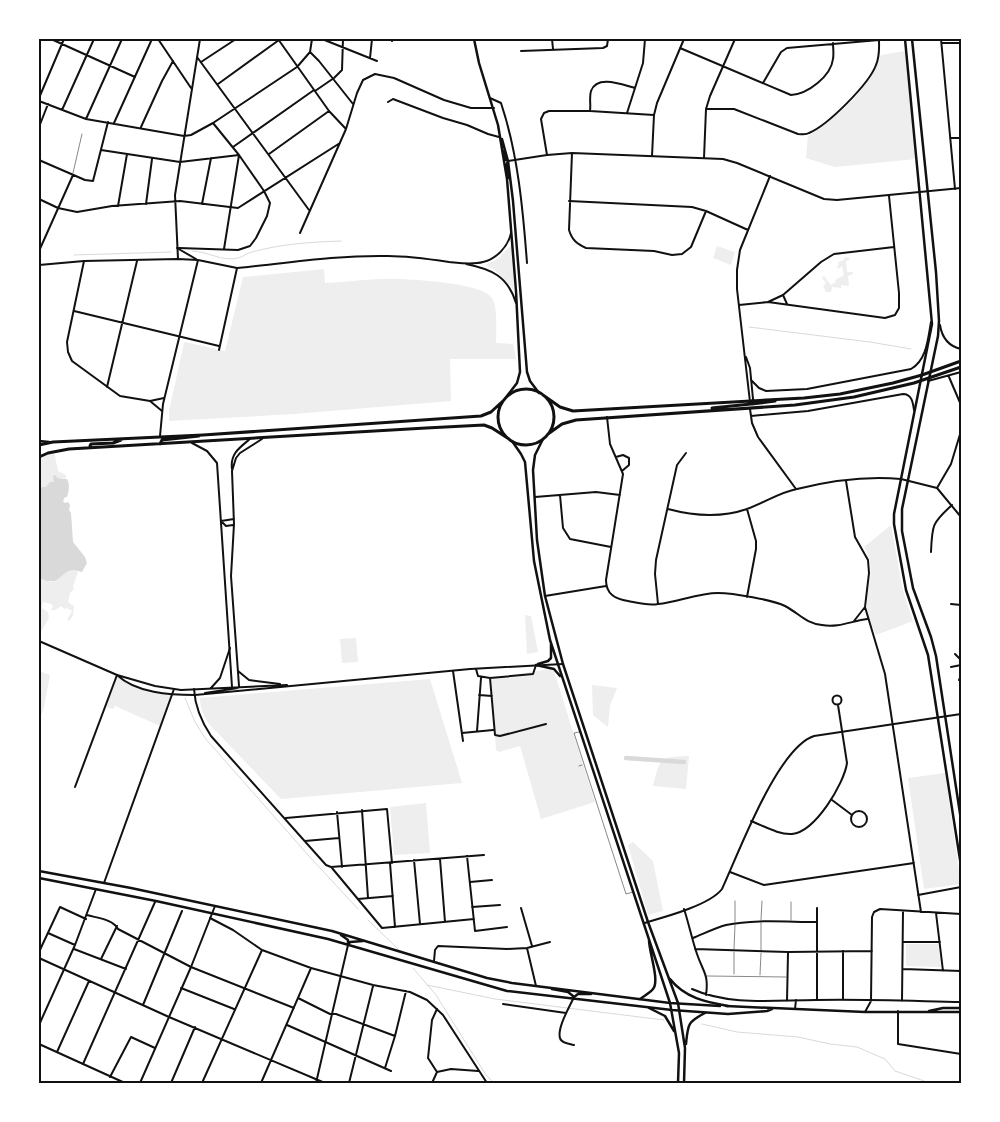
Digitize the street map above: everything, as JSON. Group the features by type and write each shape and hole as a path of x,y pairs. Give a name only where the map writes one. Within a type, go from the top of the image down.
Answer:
{"highway":[{"path":"510,440 500,429 498,420 499,408 507,396 522,389 530,389 560,407 573,411 754,403 870,389 922,376 961,361"},
{"path":"751,403 794,404 854,397 928,380 961,367"},
{"path":"543,396 551,404 554,415 553,424 548,434"},
{"path":"39,457 61,450 90,447 481,424 492,428 520,445 528,445 544,439 559,425 568,421 706,410 797,398"},
{"path":"39,443 203,435 481,416 491,412 504,400"},
{"path":"160,444 161,440 194,438 203,435"},
{"path":"160,436 160,444"},
{"path":"128,446 156,442 160,439 160,436"},
{"path":"90,447 91,444 114,443 124,439"},
{"path":"84,441 90,447"}],"main road":[{"path":"474,39 479,63 494,108 506,160 508,161 522,293 527,372 530,381 539,393"},
{"path":"905,39 932,317 931,332 894,514 895,535 906,590 928,655 961,866"},
{"path":"912,39 939,321 938,336 901,517 912,588 931,637 936,656 961,820"},
{"path":"501,137 508,185 520,372 517,382 507,396"},
{"path":"508,161 508,185"},
{"path":"544,439 534,460 534,498 536,540 545,596 563,664 646,922 649,952 656,984 653,989 640,998"},
{"path":"510,440 522,454 525,462 534,561 550,640 634,891 678,1003 685,1048"},
{"path":"536,665 551,658 550,640"},
{"path":"536,665 557,670 564,684"},
{"path":"39,871 104,882 338,933 487,978 670,1003 768,1007 773,1009"},
{"path":"40,878 96,888 298,932 508,991 705,1013 728,1014 773,1009 865,1012 961,1012"},
{"path":"338,933 348,940 348,945"},
{"path":"648,936 672,1010 678,1041 678,1083"},
{"path":"348,945 350,942 364,940"},
{"path":"668,976 678,988 687,994 704,1001 728,1006"},
{"path":"550,988 556,991 569,992 573,999"},
{"path":"573,999 578,994 595,993"},
{"path":"649,1008 660,1012 667,1018 678,1041"},
{"path":"925,1011 961,1008"},
{"path":"684,1083 688,1024 705,1013"}],"street":[{"path":"51,39 135,77"},
{"path":"64,39 39,99 86,119 114,122 184,136 191,135 213,123 297,67 310,52 312,39"},
{"path":"62,110 94,39"},
{"path":"86,119 122,39"},
{"path":"114,122 152,39"},
{"path":"158,39 191,88"},
{"path":"178,259 175,202 200,39"},
{"path":"201,62 236,39"},
{"path":"322,39 377,61"},
{"path":"233,147 334,78 342,70 343,39"},
{"path":"370,58 372,39"},
{"path":"552,39 553,49"},
{"path":"521,51 603,48 607,46 608,39"},
{"path":"627,113 644,63 645,39"},
{"path":"652,156 654,115 657,103 684,39"},
{"path":"704,158 706,109 735,39"},
{"path":"706,109 734,110 798,134 807,134 825,124 866,83 876,67 880,56 879,39 787,48 777,57 763,82"},
{"path":"941,39 955,189"},
{"path":"217,85 278,40 329,112 346,129"},
{"path":"680,48 791,95 810,90 830,68 834,59 833,43"},
{"path":"942,43 961,43"},
{"path":"310,52 334,78 353,104"},
{"path":"197,57 310,210"},
{"path":"141,127 173,61"},
{"path":"300,233 346,129 353,104 363,80 376,74 394,78 444,100 471,108 494,108"},
{"path":"590,111 591,91 595,85 607,82 635,88"},
{"path":"490,98 502,103 515,160 527,263"},
{"path":"388,102 393,99 501,137"},
{"path":"39,127 48,104"},
{"path":"547,155 541,120 544,113 549,111 590,111 654,115"},
{"path":"269,154 329,112"},
{"path":"39,160 84,180 93,181 108,122"},
{"path":"177,249 238,250 250,246 267,216 270,203 264,191 233,147 213,123"},
{"path":"950,138 961,138"},
{"path":"39,199 58,208 77,212 118,206 175,202 238,208 340,143"},
{"path":"101,150 180,162 239,155"},
{"path":"508,161 572,153 724,160 737,163 824,199 837,200 961,188"},
{"path":"572,153 569,230 572,238 579,245 586,248 654,251 672,255 682,254 691,246 706,211"},
{"path":"118,206 127,154"},
{"path":"224,249 239,155"},
{"path":"146,204 152,158"},
{"path":"202,204 211,158"},
{"path":"39,251 73,174"},
{"path":"751,403 739,305 737,270 740,250 770,176"},
{"path":"739,305 768,302 886,318 894,316 898,308 899,293 889,196"},
{"path":"569,202 685,206 706,211 748,230"},
{"path":"39,265 84,261 178,259 198,260 237,268 372,256 397,256 461,263 480,263 495,256 507,244 511,231"},
{"path":"768,302 783,295 821,262 834,254 894,247"},
{"path":"177,249 198,260"},
{"path":"107,387 137,260"},
{"path":"160,436 164,398 198,260"},
{"path":"84,261 68,342 68,352 72,361 79,368 120,396 150,401 164,398"},
{"path":"461,263 487,269 496,274 509,288 517,306"},
{"path":"219,350 237,268"},
{"path":"783,295 787,304"},
{"path":"74,311 219,346"},
{"path":"751,380 759,388 766,391 807,389 911,369 923,357 932,317"},
{"path":"939,321 942,335 948,343 955,348 961,349"},
{"path":"745,355 750,368 751,416 754,429 796,489"},
{"path":"928,380 961,372"},
{"path":"948,376 961,406"},
{"path":"751,416 808,411 906,394 912,401 914,410"},
{"path":"150,401 162,411"},
{"path":"607,417 610,444 623,474 606,586 612,596 617,599 650,605 709,593 727,593 784,606 801,618 815,624 835,626 867,619"},
{"path":"938,488 951,464 961,433"},
{"path":"232,471 240,452 264,438"},
{"path":"238,686 231,576 234,524 232,457 250,439"},
{"path":"187,442 207,451 217,464 232,688 236,692"},
{"path":"658,604 656,560 677,465 686,453"},
{"path":"616,457 623,455 629,458 629,465 622,471"},
{"path":"668,509 686,514 724,514 746,510 796,489 846,481 881,478 901,479 938,488 961,517"},
{"path":"846,481 855,537 868,560 869,573 864,607 885,674 921,912"},
{"path":"534,498 596,492 620,495"},
{"path":"560,495 563,528 570,539 611,547"},
{"path":"932,552 933,527 936,520 952,505"},
{"path":"746,510 756,541 747,597"},
{"path":"222,522 234,519"},
{"path":"222,522 230,526 234,524"},
{"path":"545,596 606,586"},
{"path":"951,604 961,606"},
{"path":"854,621 864,607"},
{"path":"227,612 233,612"},
{"path":"39,641 118,675 150,685 174,689 232,688"},
{"path":"207,689 214,686 220,678 230,648"},
{"path":"951,668 961,663 955,654"},
{"path":"118,675 125,681 140,687 172,695 195,695 476,669 563,664"},
{"path":"481,678 533,674 536,665"},
{"path":"476,669 478,676 481,678 477,731"},
{"path":"238,671 249,680 274,682 282,685"},
{"path":"453,671 463,741"},
{"path":"74,787 118,675"},
{"path":"959,680 961,676"},
{"path":"490,678 493,730 495,735 500,736 546,724"},
{"path":"202,694 238,686 292,685"},
{"path":"104,882 174,689"},
{"path":"194,689 202,721 211,736 326,865 331,867 365,866 484,855"},
{"path":"479,696 492,696"},
{"path":"752,821 783,833 799,832 809,826 831,799 838,789 847,763 838,705"},
{"path":"646,922 711,900 718,895 768,788 804,741 814,736 961,714"},
{"path":"462,733 493,730"},
{"path":"831,799 852,815"},
{"path":"285,818 387,809 395,927"},
{"path":"362,810 368,898"},
{"path":"858,811 863,812 867,818 862,826 854,826 851,820 852,815 858,811"},
{"path":"337,812 342,867"},
{"path":"305,841 339,838"},
{"path":"467,856 475,931 506,928"},
{"path":"440,858 445,922"},
{"path":"414,860 420,924"},
{"path":"730,872 764,884 914,863"},
{"path":"331,867 382,928 474,919"},
{"path":"39,887 40,878"},
{"path":"470,882 492,880"},
{"path":"918,895 961,887"},
{"path":"39,1025 75,946 96,888"},
{"path":"357,899 393,896"},
{"path":"84,1064 156,901"},
{"path":"472,907 500,905"},
{"path":"140,1083 191,967 215,906"},
{"path":"39,952 60,907 86,919"},
{"path":"521,908 532,946"},
{"path":"817,908 817,1000"},
{"path":"684,909 707,976 706,995"},
{"path":"865,1012 871,1000 872,917 874,912 880,909 961,914"},
{"path":"143,1005 182,911"},
{"path":"902,1001 903,911"},
{"path":"936,913 943,970"},
{"path":"87,915 110,921 118,929 191,967 294,1008"},
{"path":"210,918 233,930 262,950 340,977 406,991 427,1000 437,1009 455,1032 487,1083"},
{"path":"693,938 724,926 735,924 817,922"},
{"path":"101,959 117,926"},
{"path":"48,933 75,946"},
{"path":"434,961 435,950 438,946 527,948 550,942"},
{"path":"903,942 940,942"},
{"path":"317,1082 348,945"},
{"path":"527,948 536,986"},
{"path":"696,948 788,952 872,951"},
{"path":"73,949 126,969"},
{"path":"202,1083 262,950"},
{"path":"843,951 843,1000"},
{"path":"787,1000 788,952"},
{"path":"39,958 317,1082 325,1083"},
{"path":"262,1083 311,968"},
{"path":"903,970 961,971"},
{"path":"57,1052 89,981"},
{"path":"348,1083 373,985"},
{"path":"181,988 234,1009"},
{"path":"692,989 706,995 740,1000 961,1002"},
{"path":"385,1068 406,991"},
{"path":"298,998 333,1014 395,1036"},
{"path":"573,999 561,1025 560,1037 561,1040 574,1045"},
{"path":"796,1000 796,1009"},
{"path":"503,1004 567,1012"},
{"path":"437,1009 432,1020 428,1058 437,1072"},
{"path":"898,1011 898,1044 961,1054"},
{"path":"287,1025 392,1071"},
{"path":"171,1083 195,1027"},
{"path":"110,1077 129,1038 133,1037 155,1048"},
{"path":"39,1044 125,1083"},
{"path":"437,1072 451,1069 478,1071"},
{"path":"432,1083 437,1072"}],"lane":[{"path":"73,174 82,134"},
{"path":"580,731 574,733 626,894 634,891"},
{"path":"579,766 584,764"},
{"path":"734,976 735,901"},
{"path":"760,976 762,901"},
{"path":"791,902 791,922"},
{"path":"707,976 788,977"}],"shaded area":[{"path":"905,51 916,159 835,167 806,158 808,136 841,111 861,91 881,55"},
{"path":"511,245 514,290 498,273 485,265 498,259"},
{"path":"717,246 735,252 731,265 713,258"},
{"path":"848,257 850,260 846,261 847,272 853,272 853,274 848,276 849,286 841,285 841,288 832,287 831,292 825,292 823,286 826,283 822,278 824,276 831,285 836,282 835,280 844,275 842,266 838,269 838,262"},
{"path":"324,269 325,283 408,279 463,286 486,293 492,298 495,307 496,343 513,344 516,359 450,359 451,401 294,414 169,421 169,411 184,343 225,351 243,277"},
{"path":"54,451 58,471 66,475 66,478 61,478 46,488 42,487 39,490 39,457"},
{"path":"56,475 57,478 67,479 68,481 68,495 63,501 65,503 68,502 70,505 73,542 85,557 87,563 82,572 68,571 55,581 47,581 39,578 39,490 42,487 46,487 50,482 54,482 53,476"},
{"path":"891,525 903,591 913,621 876,635 867,613 871,569 864,547"},
{"path":"74,570 78,572 73,586 74,589 70,593 68,602 74,606 73,616 68,622 72,611 61,606 51,610 53,606 51,604 43,602 42,608 48,612 49,618 39,635 39,578 51,582 67,571"},
{"path":"525,615 531,616 538,652 527,654"},
{"path":"356,638 358,662 342,663 340,639"},
{"path":"550,669 554,671 595,802 541,819 520,746 499,752 496,750 491,678"},
{"path":"39,671 50,675 39,722"},
{"path":"117,675 136,686 172,695 160,726 115,706 113,709 106,707"},
{"path":"430,679 462,783 281,799 209,724 200,702 200,698"},
{"path":"592,685 617,688 610,706 608,727 593,715"},
{"path":"689,756 686,789 653,786 660,764 663,761 672,757"},
{"path":"945,773 961,884 924,889 908,778"},
{"path":"426,803 430,853 394,855 390,807"},
{"path":"633,842 653,861 663,911 648,915 628,845"},
{"path":"906,944 938,944 941,967 906,966"}],"waterway":[{"path":"192,251 232,259 274,247 341,241"},
{"path":"74,255 171,252"},
{"path":"749,327 911,349"},
{"path":"185,698 195,722 205,738 358,909"},
{"path":"626,758 684,762"},
{"path":"368,920 399,950"},
{"path":"413,968 436,995 486,1075 494,1083"},
{"path":"427,985 495,999 664,1020"},
{"path":"702,1024 737,1032 798,1037 830,1044 857,1047 885,1059 895,1071 930,1083"}]}
